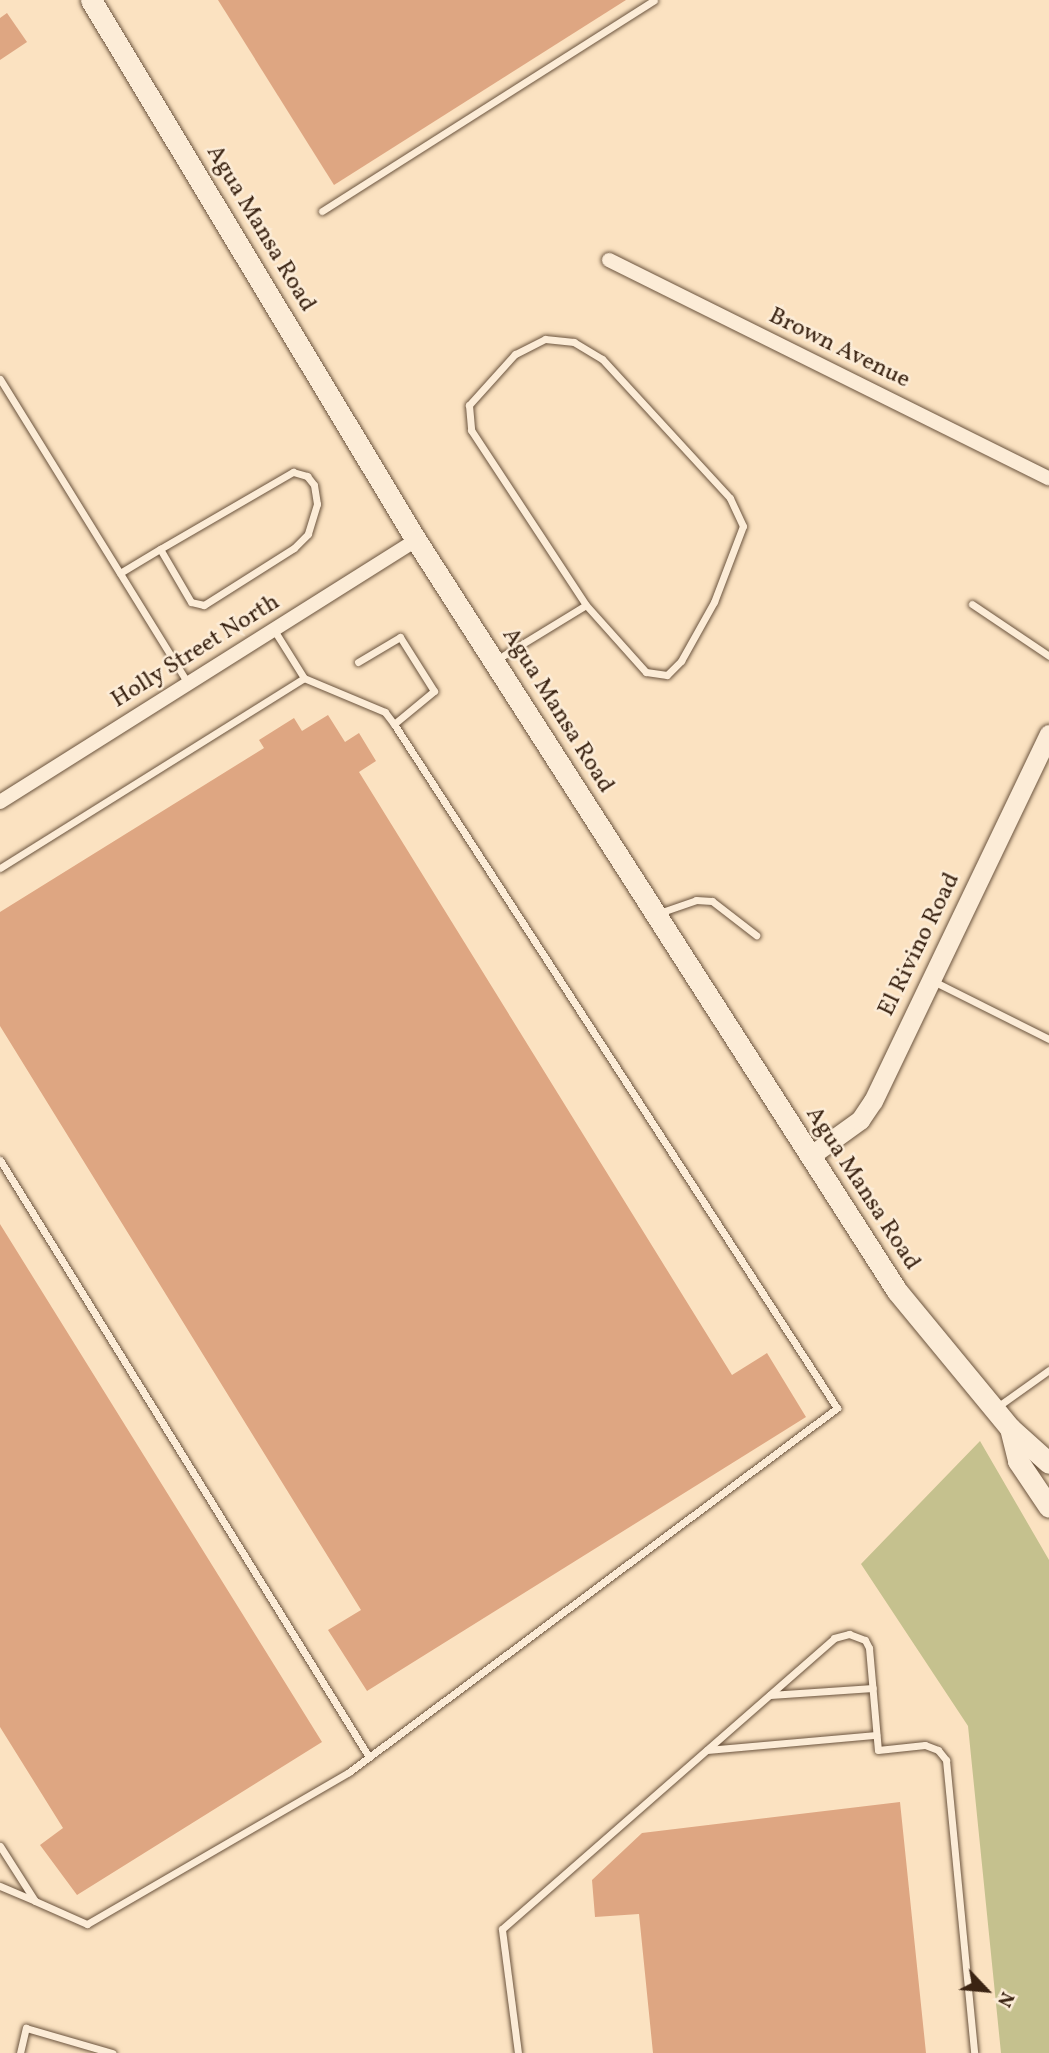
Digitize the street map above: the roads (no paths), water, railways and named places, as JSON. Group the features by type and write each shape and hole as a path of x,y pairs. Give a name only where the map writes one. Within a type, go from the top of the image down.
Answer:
{"main road":[{"name":"Agua Mansa Road","path":"92,0 416,540 897,1291 1010,1428 1049,1463"},
{"name":"Agua Mansa Road","path":"1010,1428 1018,1461 1049,1507"}],"street":[{"name":"Brown Avenue","path":"609,260 1049,478"},
{"name":"Holly Street North","path":"0,802 416,540"},
{"name":"El Rivino Road","path":"810,1156 860,1121 1049,734"}],"lane":[{"path":"322,211 654,0"},
{"path":"545,339 574,342 602,359 730,498 743,526 714,602 681,662 667,675 646,673 586,605 471,430 469,405 515,354 545,339"},
{"path":"0,379 189,684"},
{"path":"120,573 160,549 293,472 307,476 314,485 317,504 307,534 294,548 204,605 191,602 160,549"},
{"path":"972,604 1049,656"},
{"path":"495,660 586,605"},
{"path":"0,1885 87,1924 369,1756 837,1408 394,724 385,712 303,678 274,630"},
{"path":"358,662 401,637 434,691 394,724"},
{"path":"0,867 303,678"},
{"path":"654,915 696,900 712,901 756,935"},
{"path":"931,980 1049,1039"},
{"path":"0,1160 369,1756"},
{"path":"994,1409 1049,1370"},
{"path":"518,2053 502,1929 834,1638 849,1634 865,1640 869,1648 878,1750 925,1745 937,1749 946,1760 974,2053"},
{"path":"770,1695 873,1688"},
{"path":"707,1750 876,1735"},
{"path":"0,1846 35,1901"},
{"path":"20,2053 26,2028 112,2053"}]}
